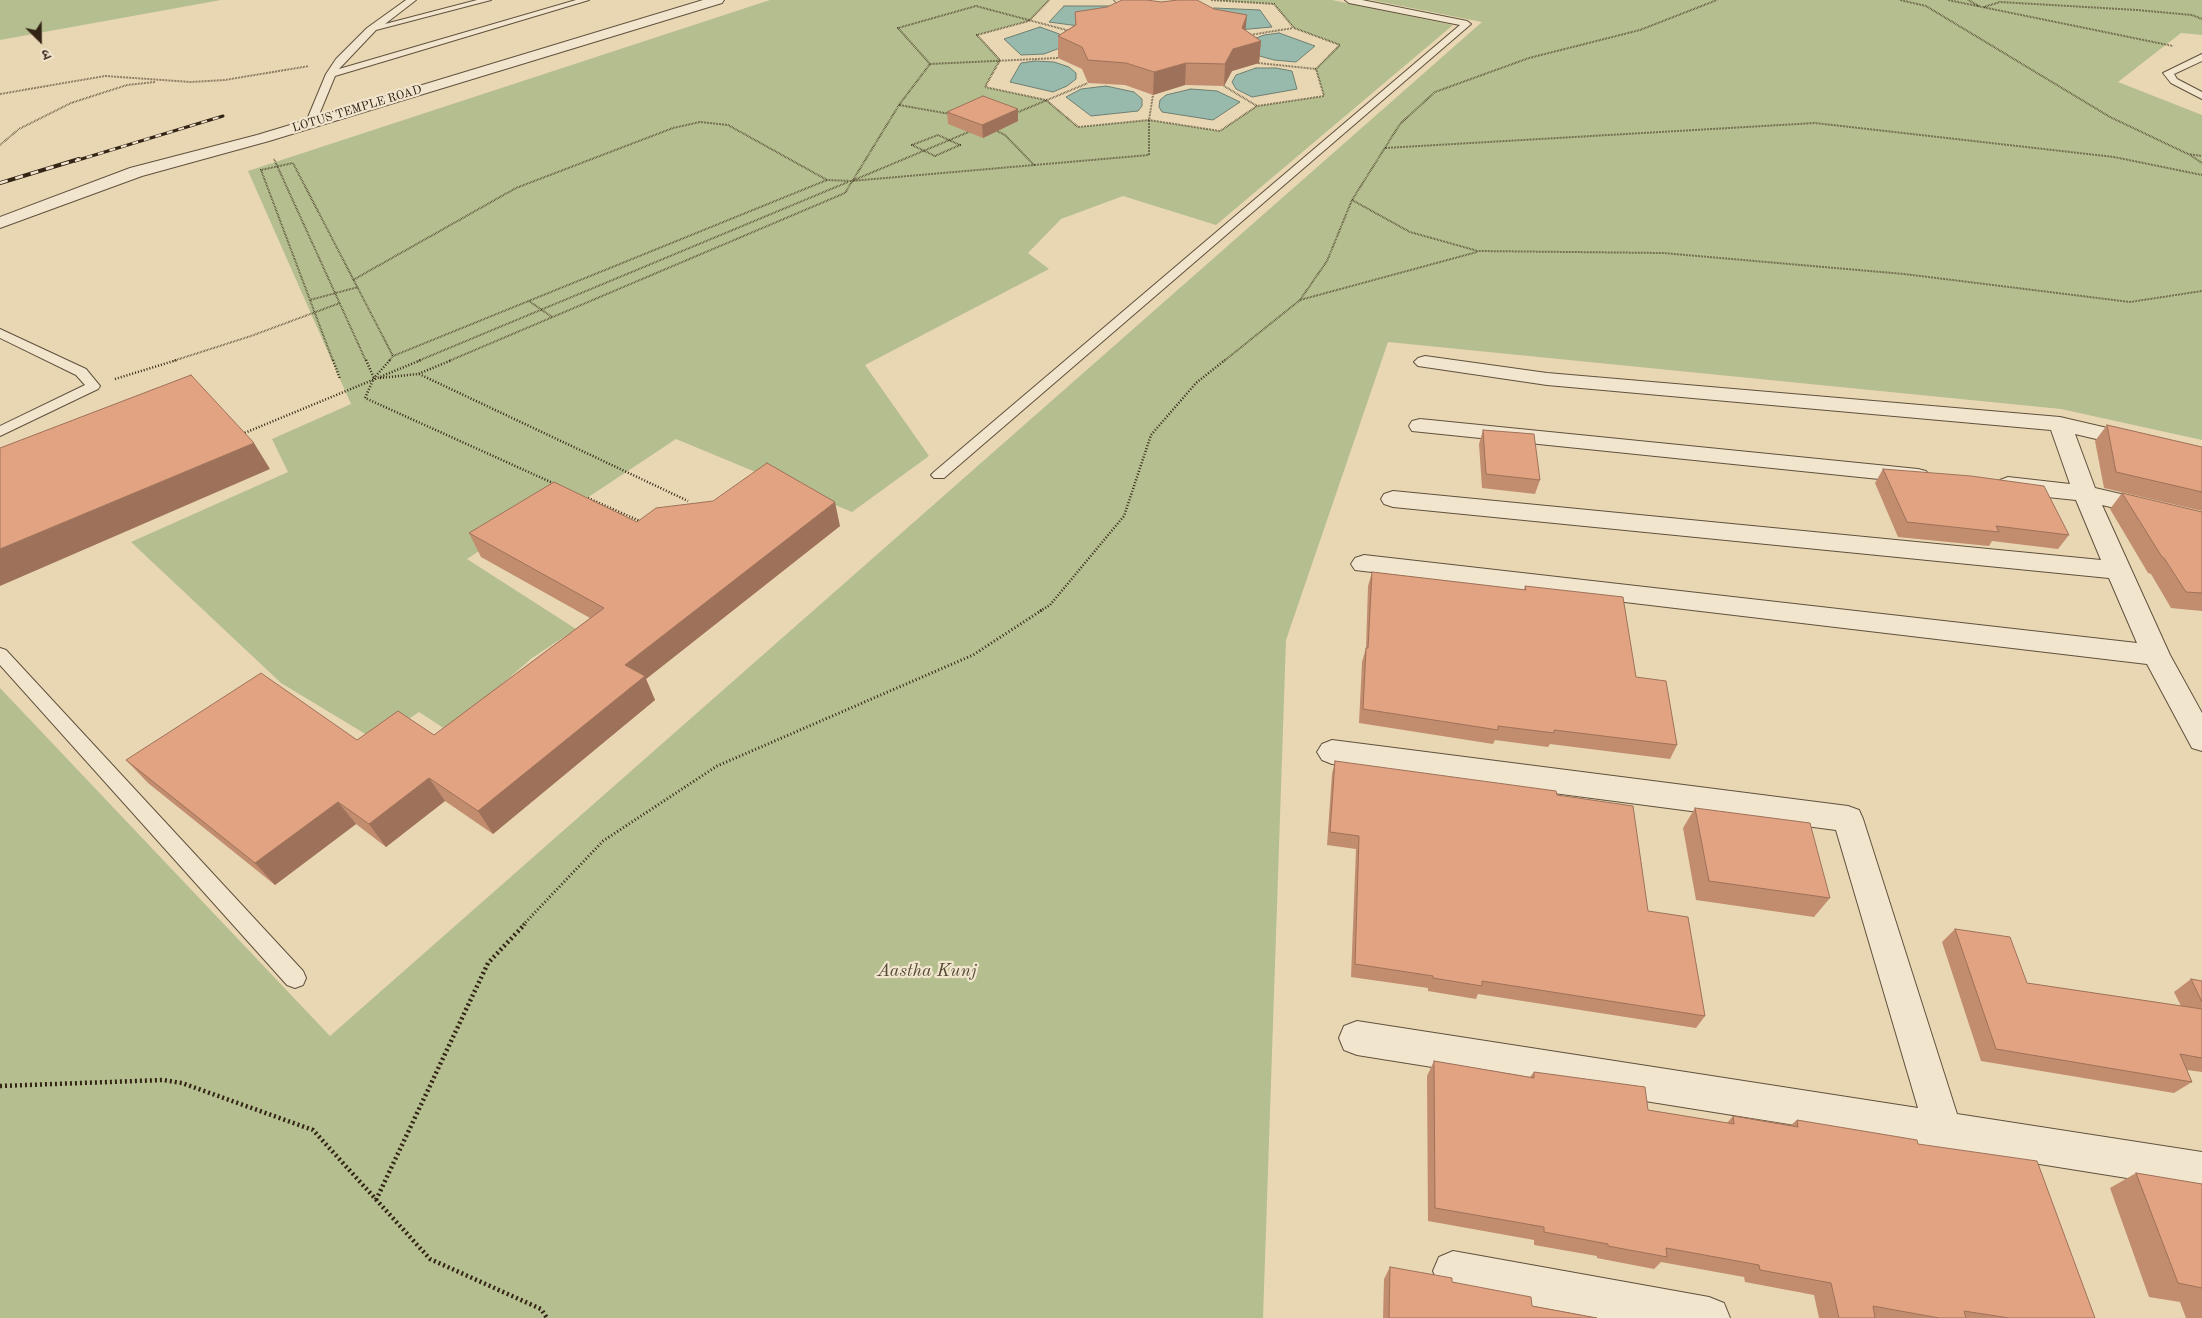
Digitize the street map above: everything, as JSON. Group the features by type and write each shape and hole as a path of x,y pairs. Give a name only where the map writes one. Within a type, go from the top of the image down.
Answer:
{"street":[{"name":"LOTUS TEMPLE ROAD","path":"0,223 136,172 263,138 717,0"},
{"path":"1425,362 1547,379 2060,424 2202,457"},
{"path":"2060,424 2085,493 2156,655 2202,740"},
{"path":"1420,426 1936,478"},
{"path":"1986,483 2085,493 2202,521"},
{"path":"1393,498 2118,570"},
{"path":"1364,564 2156,655"},
{"path":"1332,752 1848,820 1943,1128"},
{"path":"1357,1038 1943,1128 2202,1171"},
{"path":"1453,1271 1709,1318"}],"lane":[{"path":"311,122 331,74 339,61 370,30 412,0"},
{"path":"370,30 486,0"},
{"path":"331,74 585,0"},
{"path":"939,475 1467,24 1349,0"},
{"path":"2200,92 2174,81 2168,73 2202,57"},
{"path":"0,333 81,372 94,386 0,432"},
{"path":"0,654 295,978"}],"path":[{"path":"1000,60 977,35 1029,21 1049,0"},
{"path":"1114,0 1118,6"},
{"path":"1206,7 1211,0 1274,4 1294,28"},
{"path":"376,1200 488,964 603,841 717,766 973,655 1050,605 1124,516 1151,435 1196,383 1300,300 1327,261 1352,200 1400,124 1435,92 1529,58 1640,30 1717,0"},
{"path":"1900,0 1926,6 2110,117 2188,154 2202,164"},
{"path":"1948,0 2176,47"},
{"path":"1968,0 1983,8 2000,2 2137,10 2192,15 2202,19"},
{"path":"930,64 898,28 976,6 1075,33"},
{"path":"1245,36 1294,28 1340,45 1316,69"},
{"path":"374,378 418,374 845,193 899,105 930,64 1058,58"},
{"path":"1000,60 985,87 1046,100 1078,127 1149,120 1220,131 1257,106 1324,96 1316,69"},
{"path":"0,94 105,76 190,82 225,80 339,61"},
{"path":"1258,63 1316,69"},
{"path":"0,145 19,130 71,103 128,85 166,81"},
{"path":"1011,114 1088,83"},
{"path":"1224,86 1257,106"},
{"path":"560,486 365,398 374,378 393,356 827,180 851,181 1149,155 1149,120 1153,95"},
{"path":"899,105 951,114"},
{"path":"354,280 516,188 682,126 700,122 728,125 827,180"},
{"path":"1385,148 1815,124 2114,157 2202,174"},
{"path":"992,128 1004,135 1035,166"},
{"path":"239,435 976,129"},
{"path":"938,135 949,140 960,145 935,156 912,146 938,135"},
{"path":"263,138 374,378"},
{"path":"2188,154 2202,156"},
{"path":"340,379 261,170 293,163 393,356"},
{"path":"1352,200 1410,232 1478,251 1663,253 1904,274 2130,302 2202,291"},
{"path":"1300,300 1478,251"},
{"path":"310,300 358,287"},
{"path":"529,300 552,317"},
{"path":"94,386 251,336 340,303"},
{"path":"418,374 688,501"},
{"path":"586,497 648,525"},
{"path":"0,1086 163,1080 182,1083 313,1130 430,1259 540,1309 547,1318"}],"green space":[{"path":"0,0 221,0 0,40"},
{"path":"770,0 1049,0 1029,21 977,35 1000,60 985,87 1046,100 1078,127 1149,120 1220,131 1257,106 1324,96 1316,69 1339,45 1294,28 1274,4 1210,0 1332,0 1453,25 1216,225 1123,196 1061,219 1028,253 1049,269 865,365 929,456 852,512 676,439 578,504 561,497 467,559 576,629 532,658 448,731 419,712 377,741 281,683 131,542 288,472 272,439 351,404 248,171"},
{"name":"Aastha Kunj","path":"1371,0 2202,0 2202,35 2181,33 2118,82 2202,115 2202,440 2061,409 1388,342 1286,640 1263,1318 0,1318 0,688 330,1036 1482,22"}],"shaded area":[{"path":"1064,6 1109,6 1079,26 1049,22"},
{"path":"1214,8 1260,10 1272,27 1238,30 1209,11"},
{"path":"1040,27 1062,35 1060,48 1044,54 1021,55 1004,39"},
{"path":"1279,33 1315,46 1296,62 1274,60 1256,55 1251,40 1264,35"},
{"path":"1035,61 1054,62 1069,67 1076,73 1076,79 1067,86 1053,92 1010,82 1021,63"},
{"path":"1256,68 1276,68 1292,71 1297,89 1252,97 1236,89 1232,82 1236,75"},
{"path":"1106,86 1134,92 1142,99 1142,106 1138,111 1091,116 1066,97 1081,89"},
{"path":"1191,89 1217,91 1240,102 1213,120 1162,112 1159,107 1160,100 1166,95"}],"building":[{"path":"1122,0 1161,2 1197,0 1214,9 1247,15 1242,28 1261,41 1233,49 1225,64 1186,63 1154,72 1126,63 1088,60 1082,47 1058,36 1076,25 1075,12 1107,7"},
{"path":"983,96 1018,109 982,125 947,112"},
{"path":"191,375 254,443 0,549 0,448"},
{"path":"2107,425 2202,447 2202,492 2116,472"},
{"path":"1483,430 1534,434 1540,480 1486,474"},
{"path":"767,463 835,502 625,665 645,676 478,811 429,778 369,824 338,802 255,863 126,760 261,673 357,740 398,711 434,735 604,608 469,533 554,482 637,522 656,508 713,501"},
{"path":"1883,469 1971,476 2044,486 2069,535 1996,526 1999,532 1907,522"},
{"path":"2122,493 2202,512 2202,593 2186,592"},
{"path":"1372,572 1526,590 1525,586 1623,597 1636,677 1666,681 1677,745 1554,730 1554,733 1498,726 1498,730 1363,709"},
{"path":"1335,761 1556,791 1557,795 1633,806 1648,911 1688,917 1705,1016 1482,981 1482,986 1355,964 1359,836 1330,832"},
{"path":"1695,808 1810,823 1830,898 1709,881"},
{"path":"1955,929 2010,937 2027,983 2202,1009 2202,1058 2180,1054 2192,1082 1996,1049"},
{"path":"2191,979 2202,981 2202,1002"},
{"path":"1434,1061 1534,1078 1534,1072 1645,1087 1648,1110 1734,1124 1733,1116 1798,1127 1797,1120 1917,1140 1918,1144 2037,1161 2095,1318 2009,1318 1964,1311 1966,1318 1939,1318 1873,1306 1875,1318 1839,1318 1831,1283 1760,1270 1759,1265 1666,1248 1667,1257 1608,1246 1608,1244 1544,1232 1544,1227 1435,1208"},
{"path":"2136,1173 2202,1184 2202,1288 2178,1283"},
{"path":"1390,1267 1452,1278 1452,1282 1531,1297 1532,1306 1597,1318 1389,1318"}],"railway":[{"path":"75,161 223,116"},
{"path":"0,183 79,159"}]}
